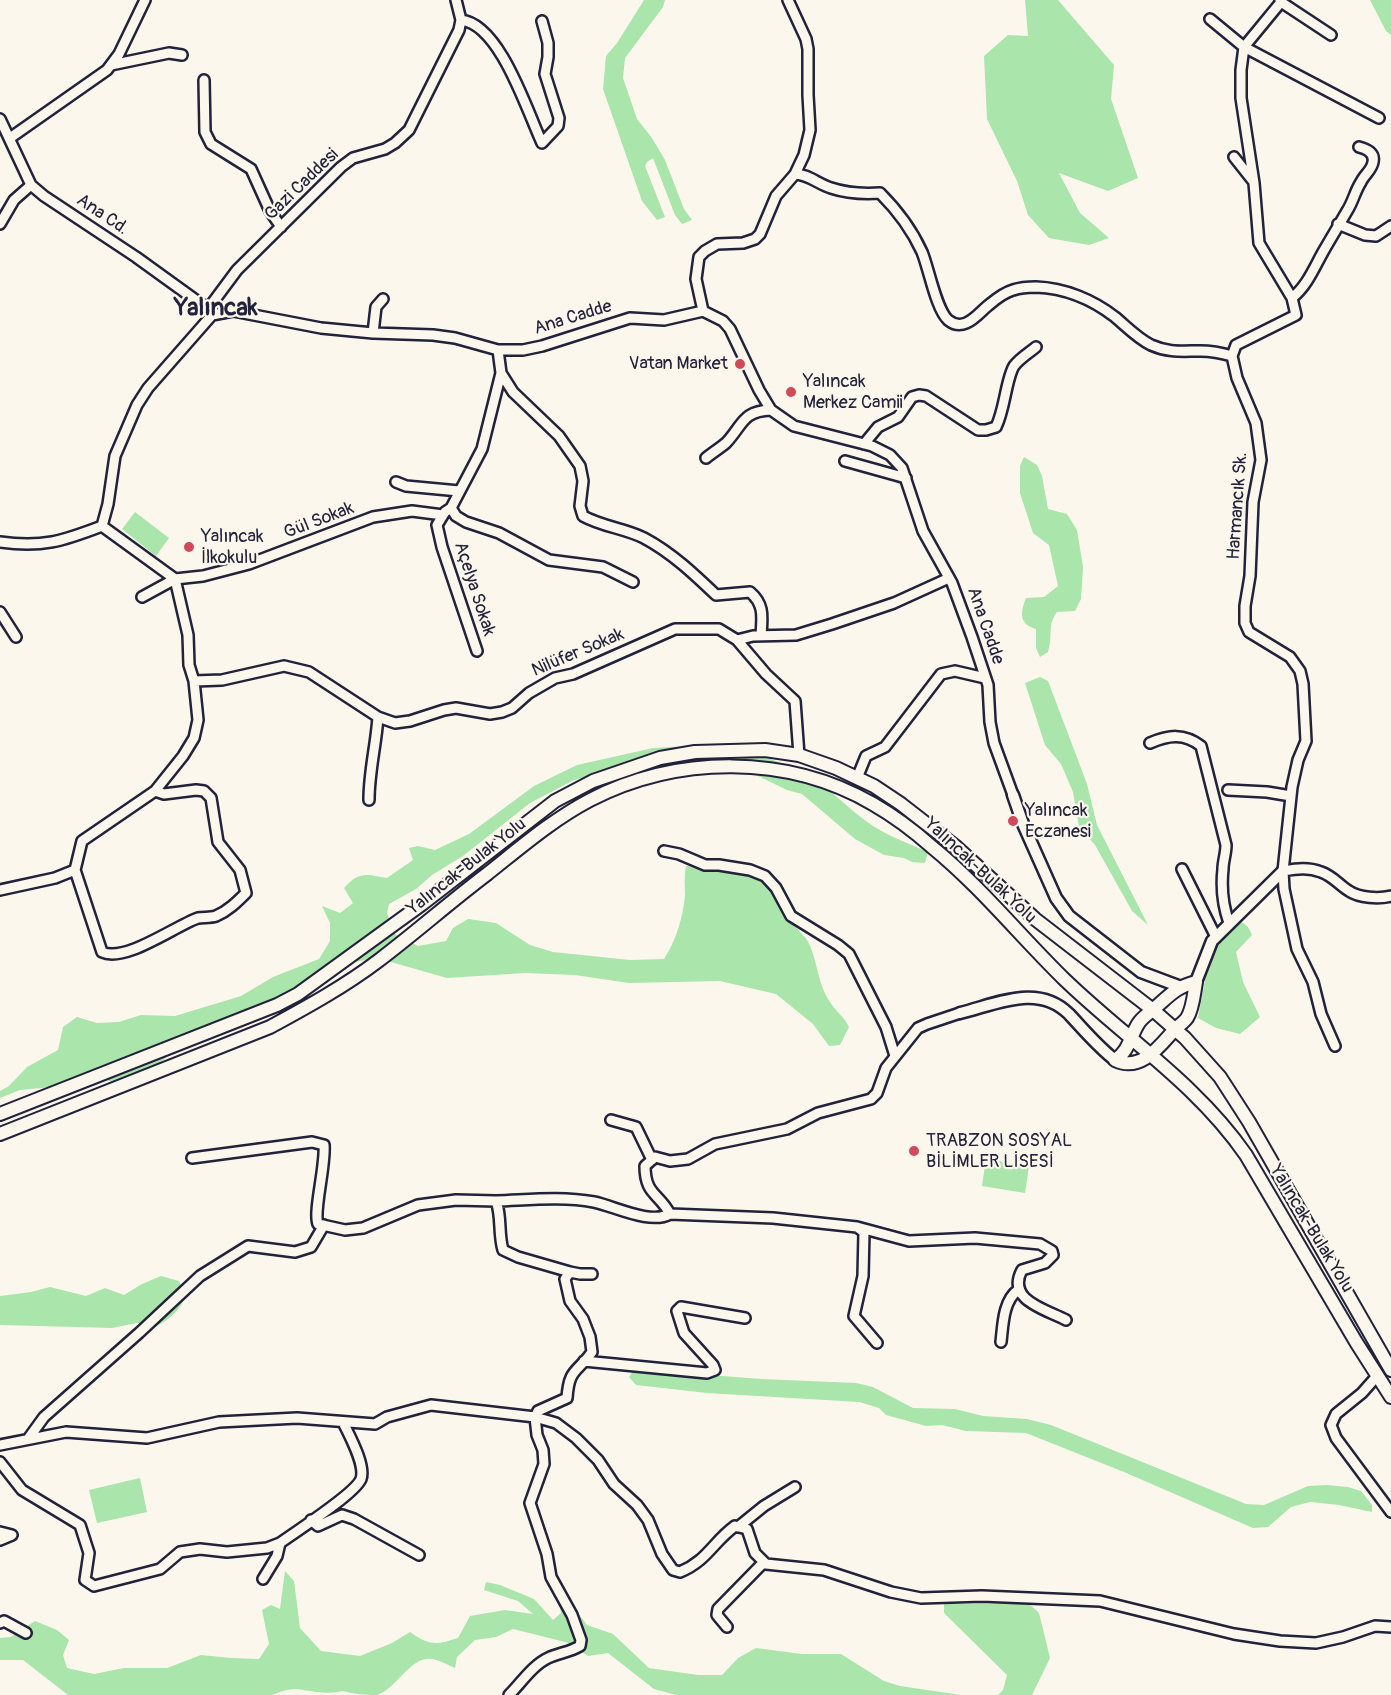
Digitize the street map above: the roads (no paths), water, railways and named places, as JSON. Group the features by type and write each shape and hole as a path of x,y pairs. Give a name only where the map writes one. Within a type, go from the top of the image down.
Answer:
{"main road":[{"name":"Yalıncak-Bulak Yolu","path":"0,1114 158,1053 277,1005 298,994 422,904 555,801 593,781 660,758 695,752 765,750 800,754 857,778 901,804 955,846 1035,919 1153,1010 1211,1065 1243,1113 1391,1370"},
{"name":"Yalıncak-Bulak Yolu","path":"0,1134 270,1027 300,1011 378,961 567,812 609,790 665,771 715,765 750,767 796,774 825,782 871,803 934,848 1022,933 1064,979 1152,1054 1210,1108 1240,1147 1391,1397"},
{"path":"1115,1060 1132,1039 1139,1023 1169,994 1196,982"},
{"path":"1115,1060 1130,1063 1152,1054 1165,1043 1187,1017 1196,982"}],"street":[{"path":"10,138 95,79 111,65 119,54 146,0"},
{"path":"456,0 461,20 471,22 477,27 500,52 512,71 542,143 558,126 559,118 544,74 548,43 542,21"},
{"path":"703,311 696,279 699,257 705,250 717,244 743,243 760,234 776,196 795,174 804,155 810,130 808,49 788,0"},
{"path":"795,174 802,174 831,188 861,193 880,193 904,222 922,252 941,308 949,320 960,324 969,322 978,317 988,305 1013,290 1035,287 1086,298 1101,306 1131,332 1151,345 1177,352 1202,351 1232,356 1236,345 1296,315 1292,298 1258,243 1254,183 1240,98 1244,47 1280,1 1331,35"},
{"path":"1210,19 1244,47 1379,118"},
{"name":"Gazi Caddesi","path":"210,312 237,270 341,167 353,158 385,149 409,130 459,30 461,20"},
{"path":"111,65 169,53 182,55"},
{"path":"204,80 205,132 211,144 251,169 270,211 281,227"},
{"path":"0,119 31,185 14,201 0,224"},
{"path":"1292,298 1309,278 1348,210 1361,180 1373,166 1374,159 1371,153 1359,147"},
{"path":"1234,157 1254,183"},
{"name":"Ana Cd.","path":"31,185 210,312"},
{"path":"1338,224 1376,237 1391,226"},
{"path":"373,333 376,307 383,299"},
{"name":"Ana Cadde","path":"210,312 233,311 321,328 455,338 498,350 524,350 542,346 630,318 664,320 703,311 723,321 730,329 771,410 794,426 864,444 890,455 902,468 923,531 949,578 985,678 994,743 1013,795"},
{"path":"102,526 108,504 115,456 133,414 148,388 202,326 210,312"},
{"path":"864,444 878,427 898,417 912,397 919,395 926,396 978,430 996,427 1002,416 1012,369 1020,359 1036,347"},
{"path":"443,516 451,508 482,448 501,373 498,350"},
{"name":"Harmancık Sk.","path":"1232,356 1237,378 1256,423 1262,460 1253,502 1250,576 1245,623 1249,632 1290,657 1300,671 1303,684 1306,741 1298,760 1291,796 1283,871 1286,904 1297,949 1313,982 1321,1014 1335,1046"},
{"path":"501,373 513,392 559,436 580,465 583,481 580,506 583,516 597,524 624,530 644,538 682,563 716,595 750,592 759,600 761,636"},
{"path":"706,458 725,443 748,415 758,410 771,410"},
{"path":"845,461 906,478"},
{"path":"396,482 406,486 459,492"},
{"path":"451,508 456,516 466,522 499,533 549,560 603,567 633,582"},
{"name":"Gül Sokak","path":"142,597 175,579 203,576 249,564 373,518 412,511 443,516"},
{"name":"Açelya Sokak","path":"443,516 437,525 442,547 477,651"},
{"path":"0,542 42,545 102,526"},
{"path":"102,526 175,579 188,635 189,665 194,681 198,720 194,738 183,756 155,791 82,841 75,870 102,952 108,954 135,949 198,918 215,916 233,906 246,893 240,870 218,843 211,798 204,791 164,794 155,791"},
{"path":"737,640 761,636 795,635 894,603 949,578"},
{"path":"0,612 16,638"},
{"name":"Nilüfer Sokak","path":"194,681 222,680 284,666 309,672 378,717 395,723 456,708 490,714 502,712 512,708 529,693 555,678 573,674 675,629 719,629 737,640"},
{"path":"737,640 766,675 795,701 800,754"},
{"path":"857,778 866,756 885,747 941,674 963,672 985,678"},
{"path":"369,800 369,774 376,743 378,717"},
{"path":"1150,743 1165,736 1179,736 1194,740 1201,746 1226,845 1223,869 1224,910 1229,923"},
{"path":"1228,790 1291,796"},
{"path":"1013,795 1023,824 1056,898 1069,916 1142,972 1181,987"},
{"path":"664,851 679,854 705,866 719,865 750,870 765,876 776,888 791,916 849,954 886,1027 895,1056"},
{"path":"1182,868 1216,937"},
{"path":"1196,982 1208,950 1216,937 1283,871 1308,868 1333,878 1350,892 1383,898 1391,896"},
{"path":"0,890 55,878 75,870"},
{"path":"670,1214 666,1206 649,1190 645,1178 645,1166 655,1157 670,1161 688,1160 715,1144 787,1129 818,1113 871,1099 877,1093 886,1068 918,1028 927,1024 1022,997 1038,997 1051,1000 1068,1013 1096,1044 1115,1060"},
{"path":"612,1120 636,1127 651,1160"},
{"path":"192,1158 312,1142 324,1145 320,1192 315,1217 318,1224 345,1230 363,1228 418,1205 456,1200 563,1200 594,1202 634,1215 773,1218 857,1227 909,1241 975,1238 1040,1244 1052,1251 1053,1256 1045,1263 1022,1270 1016,1281 1018,1290 1025,1299 1066,1320"},
{"path":"496,1201 500,1211 498,1227 503,1250 518,1257 570,1272 592,1274"},
{"path":"28,1439 44,1417 200,1276 248,1246 295,1251 311,1248 324,1226"},
{"path":"857,1227 864,1232 863,1276 855,1316 877,1343"},
{"path":"509,1695 538,1664 580,1646 581,1640 572,1615 551,1577 547,1554 530,1503 544,1464 543,1450 537,1435 535,1417 537,1411 567,1398 568,1380 592,1352 590,1337 583,1319 570,1301 565,1280 570,1272"},
{"path":"1001,1342 1004,1313 1013,1293 1018,1290"},
{"path":"584,1361 707,1373 715,1370 713,1365 684,1333 677,1311 681,1307 745,1318"},
{"path":"1377,1376 1362,1393 1336,1414 1331,1425 1336,1438 1391,1512"},
{"path":"0,1445 66,1432 147,1438 219,1422 297,1418 375,1424 387,1417 431,1405 535,1417 556,1423 576,1438 598,1460 614,1484 637,1505 648,1520 663,1554 673,1570 680,1572 694,1567 735,1526 747,1529 755,1553 766,1564 825,1570 891,1592 921,1598 982,1596 1100,1601 1234,1634 1280,1641 1316,1642 1343,1637 1375,1626 1391,1627"},
{"path":"0,1462 22,1490 80,1525 89,1553 85,1580 94,1586 160,1569 180,1552 201,1549 227,1552 267,1548 280,1544 349,1494 361,1479 361,1466 355,1447 343,1422"},
{"path":"738,1527 764,1506 795,1487"},
{"path":"311,1520 318,1526 342,1515 354,1519 419,1555"},
{"path":"0,1532 12,1535 0,1540"},
{"path":"263,1580 277,1556 280,1544"},
{"path":"727,1627 717,1615 718,1609 764,1562"},
{"path":"0,1623 4,1621 26,1633"}],"place":[{"name":"Vatan Market","path":"740,364"},
{"name":"Yalıncak Merkez Camii","path":"791,392"},
{"name":"Yalıncak İlkokulu","path":"189,547"},
{"name":"Yalıncak Eczanesi","path":"1013,821"},
{"name":"TRABZON SOSYAL BİLİMLER LİSESİ","path":"914,1151"}],"district":[{"name":"Yalıncak","path":"216,309"}]}
